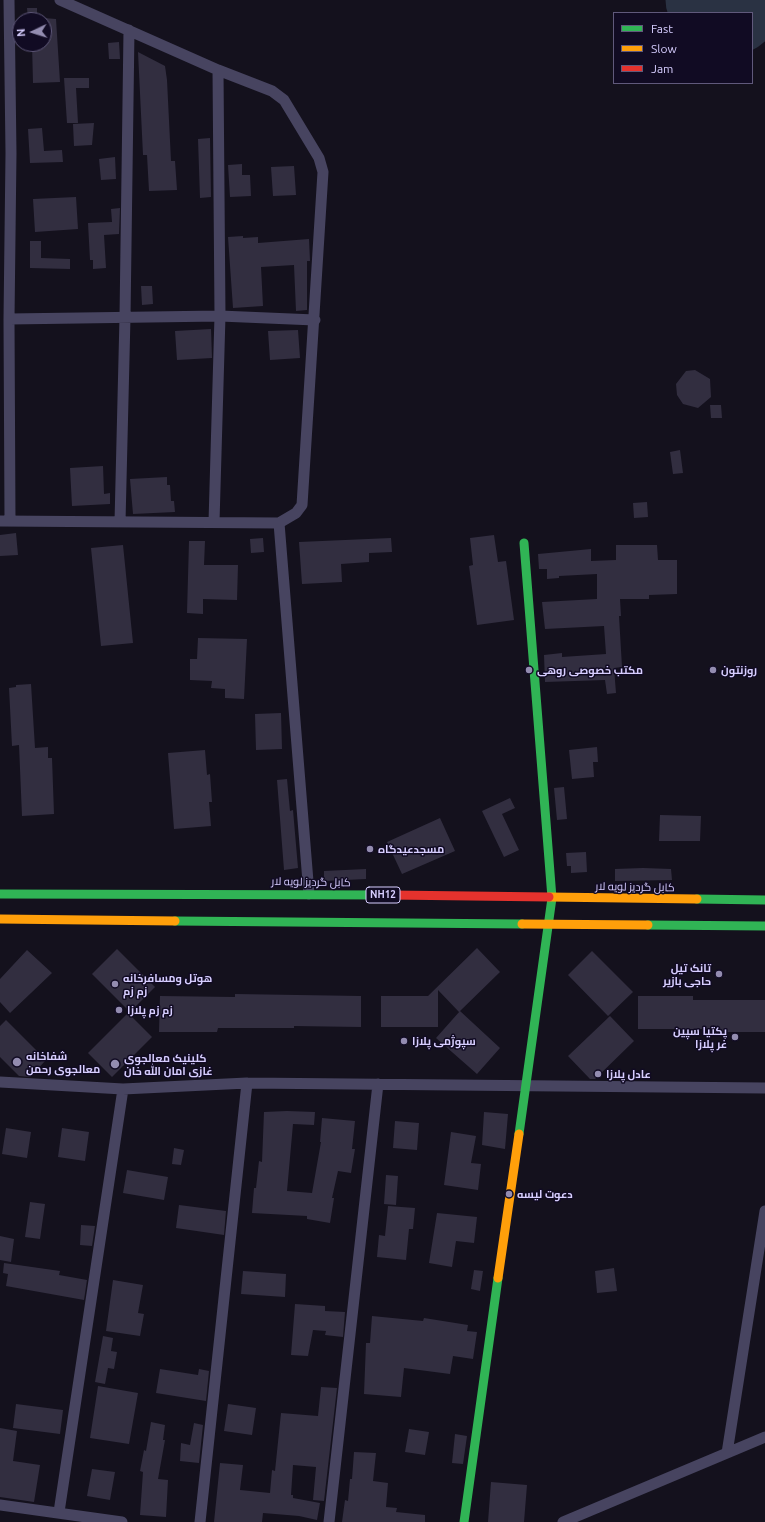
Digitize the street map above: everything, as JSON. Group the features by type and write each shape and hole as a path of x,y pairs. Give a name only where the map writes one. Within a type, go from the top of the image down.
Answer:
{"main road":[{"path":"464,1522 552,898 524,543"},
{"name":"کابل گردیز لویه لار","path":"0,894 309,894 765,900"},
{"path":"0,919 765,926"}],"street":[{"path":"9,0 6,153 9,319 5,521 279,523 296,513 302,505 315,320 323,172 321,164 284,100 272,91 218,70 60,0"},
{"path":"120,522 125,317 129,30"},
{"path":"214,522 220,316 218,70"},
{"path":"9,319 220,316 315,320"},
{"path":"279,523 309,894"},
{"path":"0,1082 123,1090 247,1083 765,1088"},
{"path":"200,1522 247,1083"},
{"path":"329,1522 378,1084"},
{"path":"59,1512 123,1090"},
{"path":"727,1453 765,1211"},
{"path":"563,1522 765,1437"},
{"path":"0,1505 59,1512 122,1522"}],"building":[{"path":"27,8 37,8 37,12 27,12"},
{"path":"52,19 56,19 60,82 33,83 32,52 52,52"},
{"path":"119,42 120,59 109,59 108,43"},
{"path":"138,52 165,66 171,161 175,161 177,190 149,191 147,155 143,155"},
{"path":"64,78 89,78 89,88 76,88 78,123 67,123"},
{"path":"94,123 92,145 74,146 73,124"},
{"path":"42,128 44,151 62,150 63,162 30,163 28,129"},
{"path":"210,138 211,197 200,198 198,139"},
{"path":"115,157 116,179 101,180 99,159"},
{"path":"242,164 242,175 250,175 251,196 230,197 228,165"},
{"path":"294,166 296,195 273,196 271,167"},
{"path":"76,197 78,229 35,232 33,199"},
{"path":"120,208 119,234 104,235 106,268 93,269 93,260 90,260 88,223 112,222 111,209"},
{"path":"243,236 243,238 258,237 258,243 309,239 310,261 307,261 307,310 296,311 294,265 261,267 263,306 233,308 228,237"},
{"path":"30,241 41,241 41,258 70,259 70,269 30,268"},
{"path":"141,286 152,286 153,304 142,305"},
{"path":"211,329 212,358 177,360 175,331"},
{"path":"298,330 300,358 270,360 268,331"},
{"path":"695,370 710,379 711,397 698,408 683,404 677,395 676,384 686,371"},
{"path":"710,405 721,405 722,418 711,418"},
{"path":"680,450 683,473 673,474 670,452"},
{"path":"103,466 104,494 110,493 110,504 72,506 70,468"},
{"path":"167,477 167,485 170,485 171,501 174,501 175,512 133,514 130,479"},
{"path":"647,502 648,517 634,518 633,503"},
{"path":"16,533 18,555 0,556 0,535"},
{"path":"494,535 498,562 506,561 514,620 477,625 469,566 473,565 470,538"},
{"path":"263,538 264,552 251,553 250,539"},
{"path":"391,538 392,552 369,553 369,562 341,564 342,582 302,584 299,542"},
{"path":"189,541 205,541 204,565 238,565 237,600 203,599 203,614 187,613"},
{"path":"123,545 133,643 101,646 91,548"},
{"path":"616,545 657,545 658,560 677,560 677,594 649,595 649,599 620,599 621,616 619,616 622,667 614,668 616,693 607,694 605,680 545,682 544,655 562,653 562,657 606,654 604,626 545,629 542,602 597,599 597,574 559,576 559,578 547,579 547,569 539,569 538,554 591,549 591,561 616,560"},
{"path":"198,638 247,639 244,699 225,698 225,689 211,688 212,681 190,680 190,659 197,659"},
{"path":"31,684 35,748 48,747 48,758 52,758 54,814 22,816 19,745 12,746 9,688 16,687 16,685"},
{"path":"281,713 282,749 256,750 255,714"},
{"path":"597,747 598,762 593,762 594,777 572,779 569,750"},
{"path":"205,750 207,775 210,774 212,802 209,802 211,826 174,829 168,753"},
{"path":"287,779 290,811 293,810 298,868 284,870 277,780"},
{"path":"564,787 567,819 557,820 554,788"},
{"path":"510,798 515,808 502,814 519,850 504,857 482,811"},
{"path":"660,815 701,816 700,841 659,841"},
{"path":"440,818 455,851 402,874 387,842"},
{"path":"586,852 587,872 571,873 571,866 567,866 566,853"},
{"path":"366,869 366,879 324,881 324,871"},
{"path":"615,869 671,869 672,880 615,881"},
{"path":"477,948 500,972 459,1012 438,990 438,1027 381,1027 381,996 428,996"},
{"path":"117,949 155,987 130,1012 92,974"},
{"path":"27,950 52,973 10,1013 0,1002 0,979"},
{"path":"592,951 633,992 608,1016 568,975"},
{"path":"235,994 361,996 361,1027 294,1026 294,1028 218,1028 217,1032 159,1032 160,996 235,997"},
{"path":"638,996 693,996 693,1000 765,1000 765,1032 710,1032 710,1029 638,1029"},
{"path":"460,1011 500,1048 477,1074 436,1038"},
{"path":"128,1013 152,1037 112,1077 88,1053"},
{"path":"610,1016 634,1041 595,1079 590,1079 568,1056"},
{"path":"6,1020 46,1060 30,1077 19,1076 0,1057 0,1026"},
{"path":"264,1112 315,1112 314,1125 293,1124 287,1191 312,1193 321,1142 322,1118 355,1121 352,1149 355,1149 351,1173 338,1171 332,1198 334,1198 330,1223 307,1219 307,1216 252,1213 254,1188 256,1188 259,1161 262,1162"},
{"path":"484,1112 508,1114 505,1149 482,1145"},
{"path":"395,1121 419,1123 417,1150 393,1148"},
{"path":"6,1128 31,1132 27,1158 2,1154"},
{"path":"62,1128 89,1132 85,1161 58,1157"},
{"path":"451,1132 476,1136 471,1163 481,1164 478,1190 444,1185"},
{"path":"174,1148 184,1150 181,1165 172,1164"},
{"path":"127,1170 168,1177 164,1200 123,1193"},
{"path":"386,1175 398,1176 396,1205 384,1204"},
{"path":"30,1202 45,1204 40,1239 25,1237"},
{"path":"179,1205 226,1211 224,1235 176,1228"},
{"path":"388,1206 415,1208 413,1229 409,1229 406,1260 377,1257 379,1235 385,1236"},
{"path":"437,1213 477,1217 474,1243 456,1241 452,1267 429,1263"},
{"path":"81,1225 95,1226 92,1246 80,1245"},
{"path":"0,1236 14,1239 11,1262 0,1260"},
{"path":"4,1263 60,1271 59,1275 87,1280 84,1300 6,1286 8,1274 3,1273"},
{"path":"614,1268 617,1291 597,1293 595,1271"},
{"path":"474,1270 483,1271 480,1291 471,1289"},
{"path":"243,1271 286,1274 285,1297 241,1294"},
{"path":"113,1280 143,1285 138,1313 144,1314 140,1336 106,1331"},
{"path":"295,1304 325,1306 325,1311 345,1312 343,1337 325,1335 326,1331 313,1330 308,1356 291,1355"},
{"path":"372,1316 423,1321 424,1318 468,1325 467,1331 477,1332 473,1359 453,1356 450,1374 404,1368 401,1397 364,1394 366,1343 370,1343"},
{"path":"103,1336 113,1338 111,1351 117,1352 114,1369 108,1368 105,1384 95,1382"},
{"path":"160,1369 198,1375 199,1369 209,1371 206,1401 156,1393"},
{"path":"98,1386 138,1393 129,1444 90,1438"},
{"path":"321,1387 337,1388 324,1501 313,1500 316,1467 293,1465 291,1495 293,1495 293,1498 320,1503 317,1520 299,1516 263,1513 262,1522 214,1522 220,1463 243,1465 240,1490 270,1493 272,1470 275,1471 281,1413 318,1416"},
{"path":"16,1404 63,1410 60,1434 13,1428"},
{"path":"228,1404 256,1408 252,1435 224,1431"},
{"path":"151,1422 165,1425 163,1440 165,1440 158,1479 168,1480 166,1517 140,1515 143,1472 140,1471 144,1450 146,1451"},
{"path":"194,1423 203,1425 199,1463 180,1461 181,1443 190,1445"},
{"path":"0,1428 17,1431 13,1461 40,1465 34,1502 0,1497"},
{"path":"409,1429 429,1432 425,1455 405,1452"},
{"path":"455,1434 467,1436 463,1464 452,1463"},
{"path":"354,1452 376,1453 373,1481 388,1483 386,1507 397,1508 396,1512 425,1515 425,1522 342,1522 345,1500 348,1501 350,1479 352,1479"},
{"path":"92,1469 115,1472 110,1500 87,1496"},
{"path":"491,1482 527,1485 524,1522 488,1522"}],"runway":[{"path":"706,0 734,12"}],"traffic: fast":[{"path":"519,1134 552,898 524,543"},
{"path":"0,894 391,895"},
{"path":"697,899 765,900"},
{"path":"175,921 522,924"},
{"path":"648,925 765,926"},
{"path":"464,1522 498,1278"}],"traffic: slow":[{"path":"549,897 697,899"},
{"path":"0,919 175,921"},
{"path":"522,924 648,925"},
{"path":"498,1278 519,1134"}],"traffic: jam":[{"path":"391,895 549,897"}],"place":[{"name":"مکتب خصوصی روهی","path":"529,670"},
{"name":"روزنتون","path":"713,670"},
{"name":"مسجدعیدگاه","path":"370,849"},
{"name":"تانک تیل حاجی بازیر","path":"719,974"},
{"name":"هوتل ومسافرخانه زم زم","path":"115,984"},
{"name":"زم زم پلازا","path":"119,1010"},
{"name":"پکتیا سپین غر پلازا","path":"735,1037"},
{"name":"سپوژمی پلازا","path":"404,1041"},
{"name":"شفاخانه معالجوی رحمن","path":"17,1062"},
{"name":"کلینیک معالجوی غازی امان الله خان","path":"115,1064"},
{"name":"عادل پلازا","path":"598,1074"},
{"name":"دعوت لیسه","path":"509,1194"}]}
